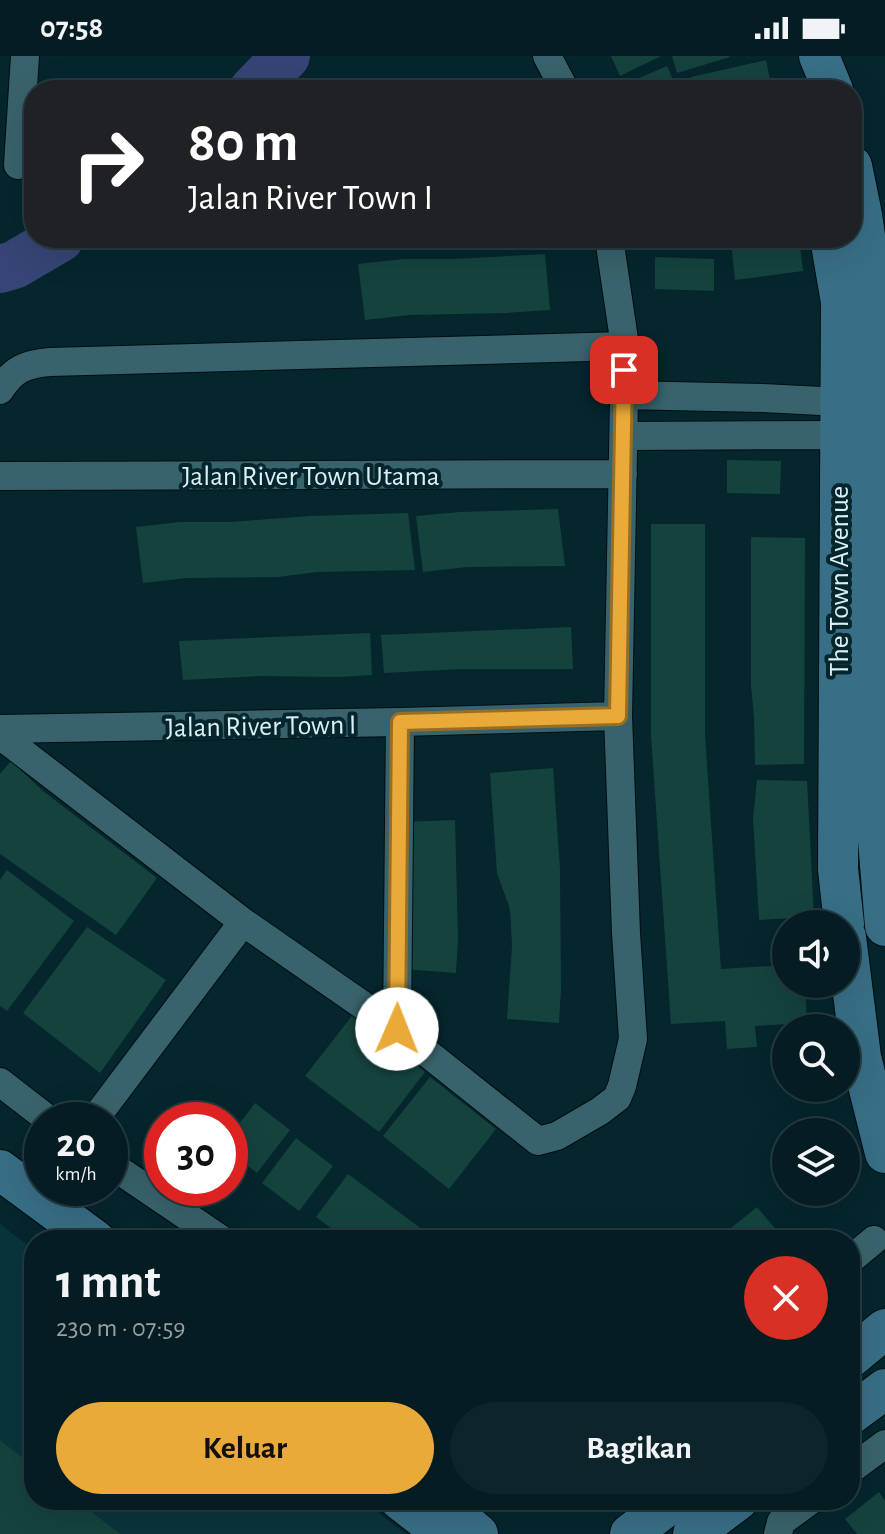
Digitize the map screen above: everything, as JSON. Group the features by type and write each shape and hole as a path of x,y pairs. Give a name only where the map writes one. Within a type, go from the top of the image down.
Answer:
{"street":[{"path":"18,165 25,56"},
{"path":"547,56 560,80"},
{"path":"792,56 799,80"},
{"path":"819,56 829,80"},
{"name":"The Town Avenue","path":"842,910 838,869 858,419 874,300 862,215"},
{"path":"0,735 243,922 397,1029 538,1141 557,1136 617,1098 630,1061 633,1039 618,716 625,346 610,248"},
{"name":"The Town Avenue","path":"832,248 858,419 877,827 885,926"},
{"path":"0,390 8,378 30,364 50,362 625,346"},
{"path":"623,395 762,398 858,419"},
{"path":"624,436 858,419"},
{"name":"Jalan River Town Utama","path":"0,476 623,474"},
{"name":"Jalan River Town I","path":"0,729 618,716"},
{"path":"397,1029 400,722"},
{"path":"108,1102 243,922"},
{"path":"854,998 861,1057 885,1153"},
{"path":"0,1082 26,1102"},
{"path":"0,1170 81,1230"},
{"path":"128,1176 207,1230"},
{"path":"0,1203 36,1230"},
{"path":"860,1252 874,1240"},
{"path":"860,1350 885,1329"},
{"path":"860,1408 885,1389"},
{"path":"860,1463 885,1444"},
{"path":"413,1510 444,1534"},
{"path":"450,1510 478,1534"},
{"path":"630,1534 662,1510"},
{"path":"693,1534 725,1510"},
{"path":"778,1534 781,1522 797,1510"}],"shaded area":[{"path":"0,1224 24,1242 24,1510 375,1510 406,1534 0,1534"}],"building":[{"path":"611,56 661,56 620,76"},
{"path":"672,56 729,56 730,57 677,73"},
{"path":"766,60 770,80 691,80 691,77"},
{"path":"667,66 673,80 635,80"},
{"path":"732,248 800,248 803,271 735,280"},
{"path":"545,254 550,310 409,315 365,320 358,264 403,259"},
{"path":"655,257 714,259 714,291 655,289"},
{"path":"727,460 781,461 780,494 727,493"},
{"path":"558,509 565,566 467,567 423,572 416,516"},
{"path":"408,513 415,570 187,578 143,583 136,527 180,522"},
{"path":"651,524 705,524 705,736 721,969 772,966 772,998 806,998 807,1014 772,1014 772,1025 755,1026 757,1047 727,1049 725,1021 671,1024 651,736"},
{"path":"751,537 805,538 804,764 755,765 751,685"},
{"path":"571,627 573,669 384,673 381,635"},
{"path":"370,633 372,675 183,680 179,641"},
{"path":"11,761 43,791 157,878 116,935 0,854 0,774"},
{"path":"553,768 560,869 559,1023 507,1019 512,946 510,909 497,873 490,773"},
{"path":"757,780 807,781 814,910 772,910 772,919 759,920 753,818"},
{"path":"455,820 456,973 403,969 402,822"},
{"path":"7,870 74,921 7,1011 0,1006 0,880"},
{"path":"87,927 166,980 100,1073 23,1013"},
{"path":"355,1012 425,1072 379,1132 305,1076"},
{"path":"430,1077 496,1129 449,1189 383,1136"},
{"path":"255,1103 290,1130 257,1173 248,1166 248,1112"},
{"path":"296,1138 333,1166 299,1211 262,1183"},
{"path":"348,1174 423,1230 334,1230 316,1217"},
{"path":"757,1207 777,1230 728,1230"},
{"path":"0,1440 24,1459 24,1510 89,1510 120,1534 0,1534"},
{"path":"879,1492 885,1501 885,1534 857,1534 845,1519"}],"waterway":[{"path":"263,80 286,56"},
{"path":"0,269 14,265 43,248"}],"route":[{"path":"397,1029 400,722 618,716 624,370"}]}
